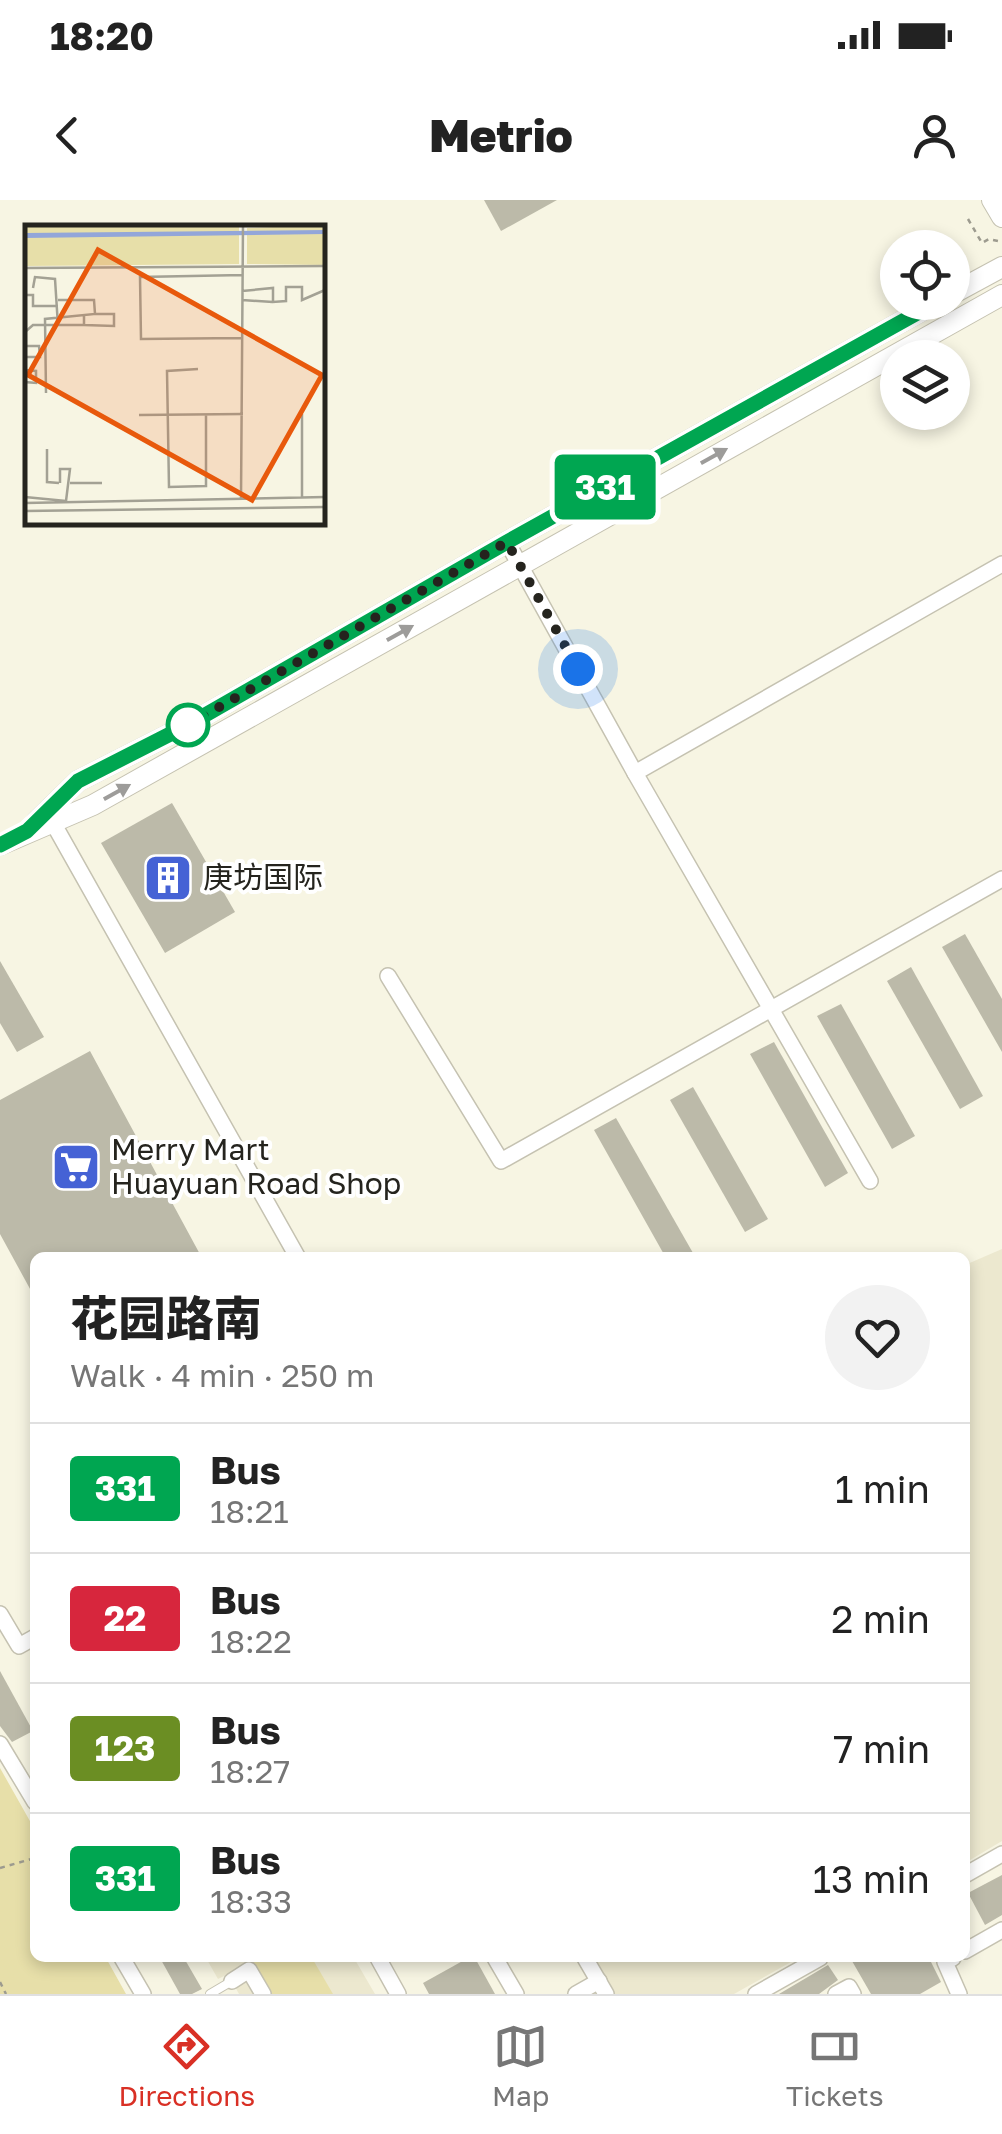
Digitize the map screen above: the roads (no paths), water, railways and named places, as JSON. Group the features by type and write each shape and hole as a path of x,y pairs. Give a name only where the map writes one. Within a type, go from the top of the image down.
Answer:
{"street":[{"path":"992,200 1002,217"},
{"path":"970,284 1002,266"},
{"path":"0,845 93,805 1002,294"},
{"path":"27,831 78,781 186,726 906,320"},
{"path":"628,475 641,498"},
{"path":"507,542 870,1181"},
{"path":"635,773 1002,564"},
{"path":"52,821 295,1252"},
{"path":"388,976 501,1161 1002,879"},
{"path":"0,1614 18,1646 30,1639"},
{"path":"0,1744 30,1794"},
{"path":"970,1872 1002,1854"},
{"path":"970,1948 1002,1930"},
{"path":"124,1962 143,1994"},
{"path":"380,1962 398,1994"},
{"path":"497,1962 516,1994"},
{"path":"576,1994 603,1988 587,1962"},
{"path":"756,1994 813,1962"},
{"path":"946,1962 960,1994"},
{"path":"232,1981 245,1964 263,1994"},
{"path":"836,1994 849,1986 853,1994"}],"lane":[{"path":"210,1994 232,1981"}],"place":[{"name":"庚坊国际","path":"168,878"},
{"name":"Merry Mart Huayuan Road Shop","path":"76,1167"}]}
